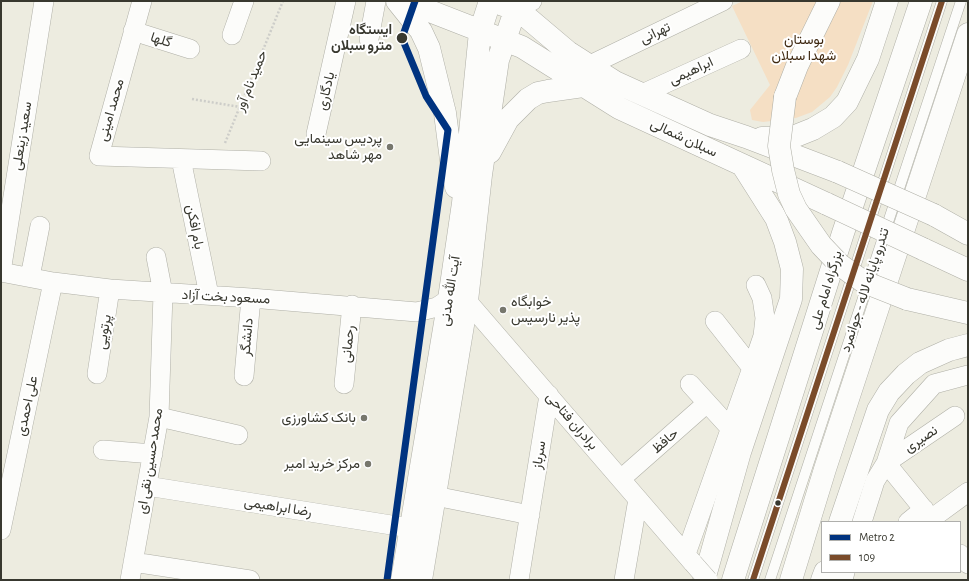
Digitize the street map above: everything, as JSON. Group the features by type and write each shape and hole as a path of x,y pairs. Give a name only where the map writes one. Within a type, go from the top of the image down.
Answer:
{"main road":[{"path":"397,1 421,31 429,48 445,113 455,185 463,203"},
{"name":"سبلان شمالی","path":"404,1 480,32 522,47 538,56 585,76 615,82 710,125 838,172 934,215 968,234"},
{"path":"490,1 524,5"},
{"name":"آیت الله مدنی","path":"421,580 436,496 458,300 463,203 480,32 490,1"},
{"path":"829,1 797,66 786,97 780,146 784,176 789,194 796,209 821,245 840,265 864,282 907,299 968,313"},
{"path":"746,137 764,138 793,136 813,129 833,117 847,102 857,84 868,59 887,1"},
{"name":"بزرگراه امام علی","path":"733,580 845,226 920,1"},
{"name":"آیت الله مدنی","path":"402,580 410,528 458,300 481,175 498,60 504,41 524,5"},
{"name":"سبلان شمالی","path":"524,5 585,76 619,108 968,270"},
{"path":"791,580 825,469 968,34"},
{"path":"481,175 502,128 521,104 538,93 585,76"},
{"path":"690,560 740,452 790,299 792,269 785,242 776,218 743,166"},
{"path":"840,521 878,410 889,392 906,374 920,363 949,350 968,345"}],"street":[{"name":"سعید زینعلی","path":"1,272 44,1"},
{"name":"محمد امینی","path":"142,1 99,154 102,157 261,161"},
{"path":"232,36 244,1"},
{"name":"یادگاری","path":"316,134 346,1"},
{"path":"369,39 376,1"},
{"name":"تهرانی","path":"585,76 723,1"},
{"name":"گلها","path":"133,31 190,50"},
{"name":"ابراهیمی","path":"642,94 741,49"},
{"name":"بام افکن","path":"181,159 208,295"},
{"path":"30,277 40,226"},
{"name":"محمدحسین نقی ای","path":"131,571 159,418 163,293 156,257"},
{"name":"مسعود بخت آزاد","path":"1,272 53,282 110,289 352,305 417,312 458,300"},
{"name":"علی احمدی","path":"1,530 53,282"},
{"path":"690,560 730,428 763,336 765,318 762,298 756,285"},
{"name":"پرتویی","path":"97,374 110,289"},
{"name":"دانشگر","path":"244,376 251,298"},
{"name":"برادران فتاحی","path":"458,300 549,395 622,478 638,499 708,580"},
{"name":"رحمانی","path":"344,384 352,305"},
{"path":"715,321 752,368"},
{"path":"862,521 875,481 886,463 899,423 934,384 968,375"},
{"path":"690,384 730,428"},
{"name":"سرباز","path":"520,580 549,395"},
{"name":"حافظ","path":"622,478 707,403"},
{"name":"نصیری","path":"886,463 955,416"},
{"path":"159,418 238,435"},
{"path":"103,450 153,454"},
{"path":"886,463 930,517"},
{"name":"رضا ابراهیمی","path":"147,486 410,528"},
{"path":"912,521 930,517 968,492"},
{"path":"436,496 530,515"},
{"path":"624,580 638,499"},
{"path":"961,554 968,564"},
{"path":"131,571 250,580"}],"lane":[{"path":"753,580 942,1"},
{"name":"تندرو پایانه لاله - جوانمرد","path":"770,580 961,1"}],"path":[{"name":"حمید نام آور","path":"218,160 283,1"},
{"path":"192,99 240,107"}],"green space":[{"name":"بوستان شهدا سبلان","path":"743,1 873,1 848,65 837,87 830,97 812,112 796,118 763,122 752,120 750,110 770,85 732,6"}],"metro line":[{"name":"2","path":"387,580 448,130 426,96 402,38 415,1"}],"transit line":[{"name":"109","path":"753,580 942,1"}],"place":[{"name":"ایستگاه مترو سبلان","path":"402,38"},
{"name":"پردیس سینمایی مهر شاهد","path":"390,147"},
{"name":"خوابگاه پذیر نارسیس","path":"503,310"},
{"name":"بانک کشاورزی","path":"364,418"},
{"name":"مرکز خرید امیر","path":"368,464"}]}
